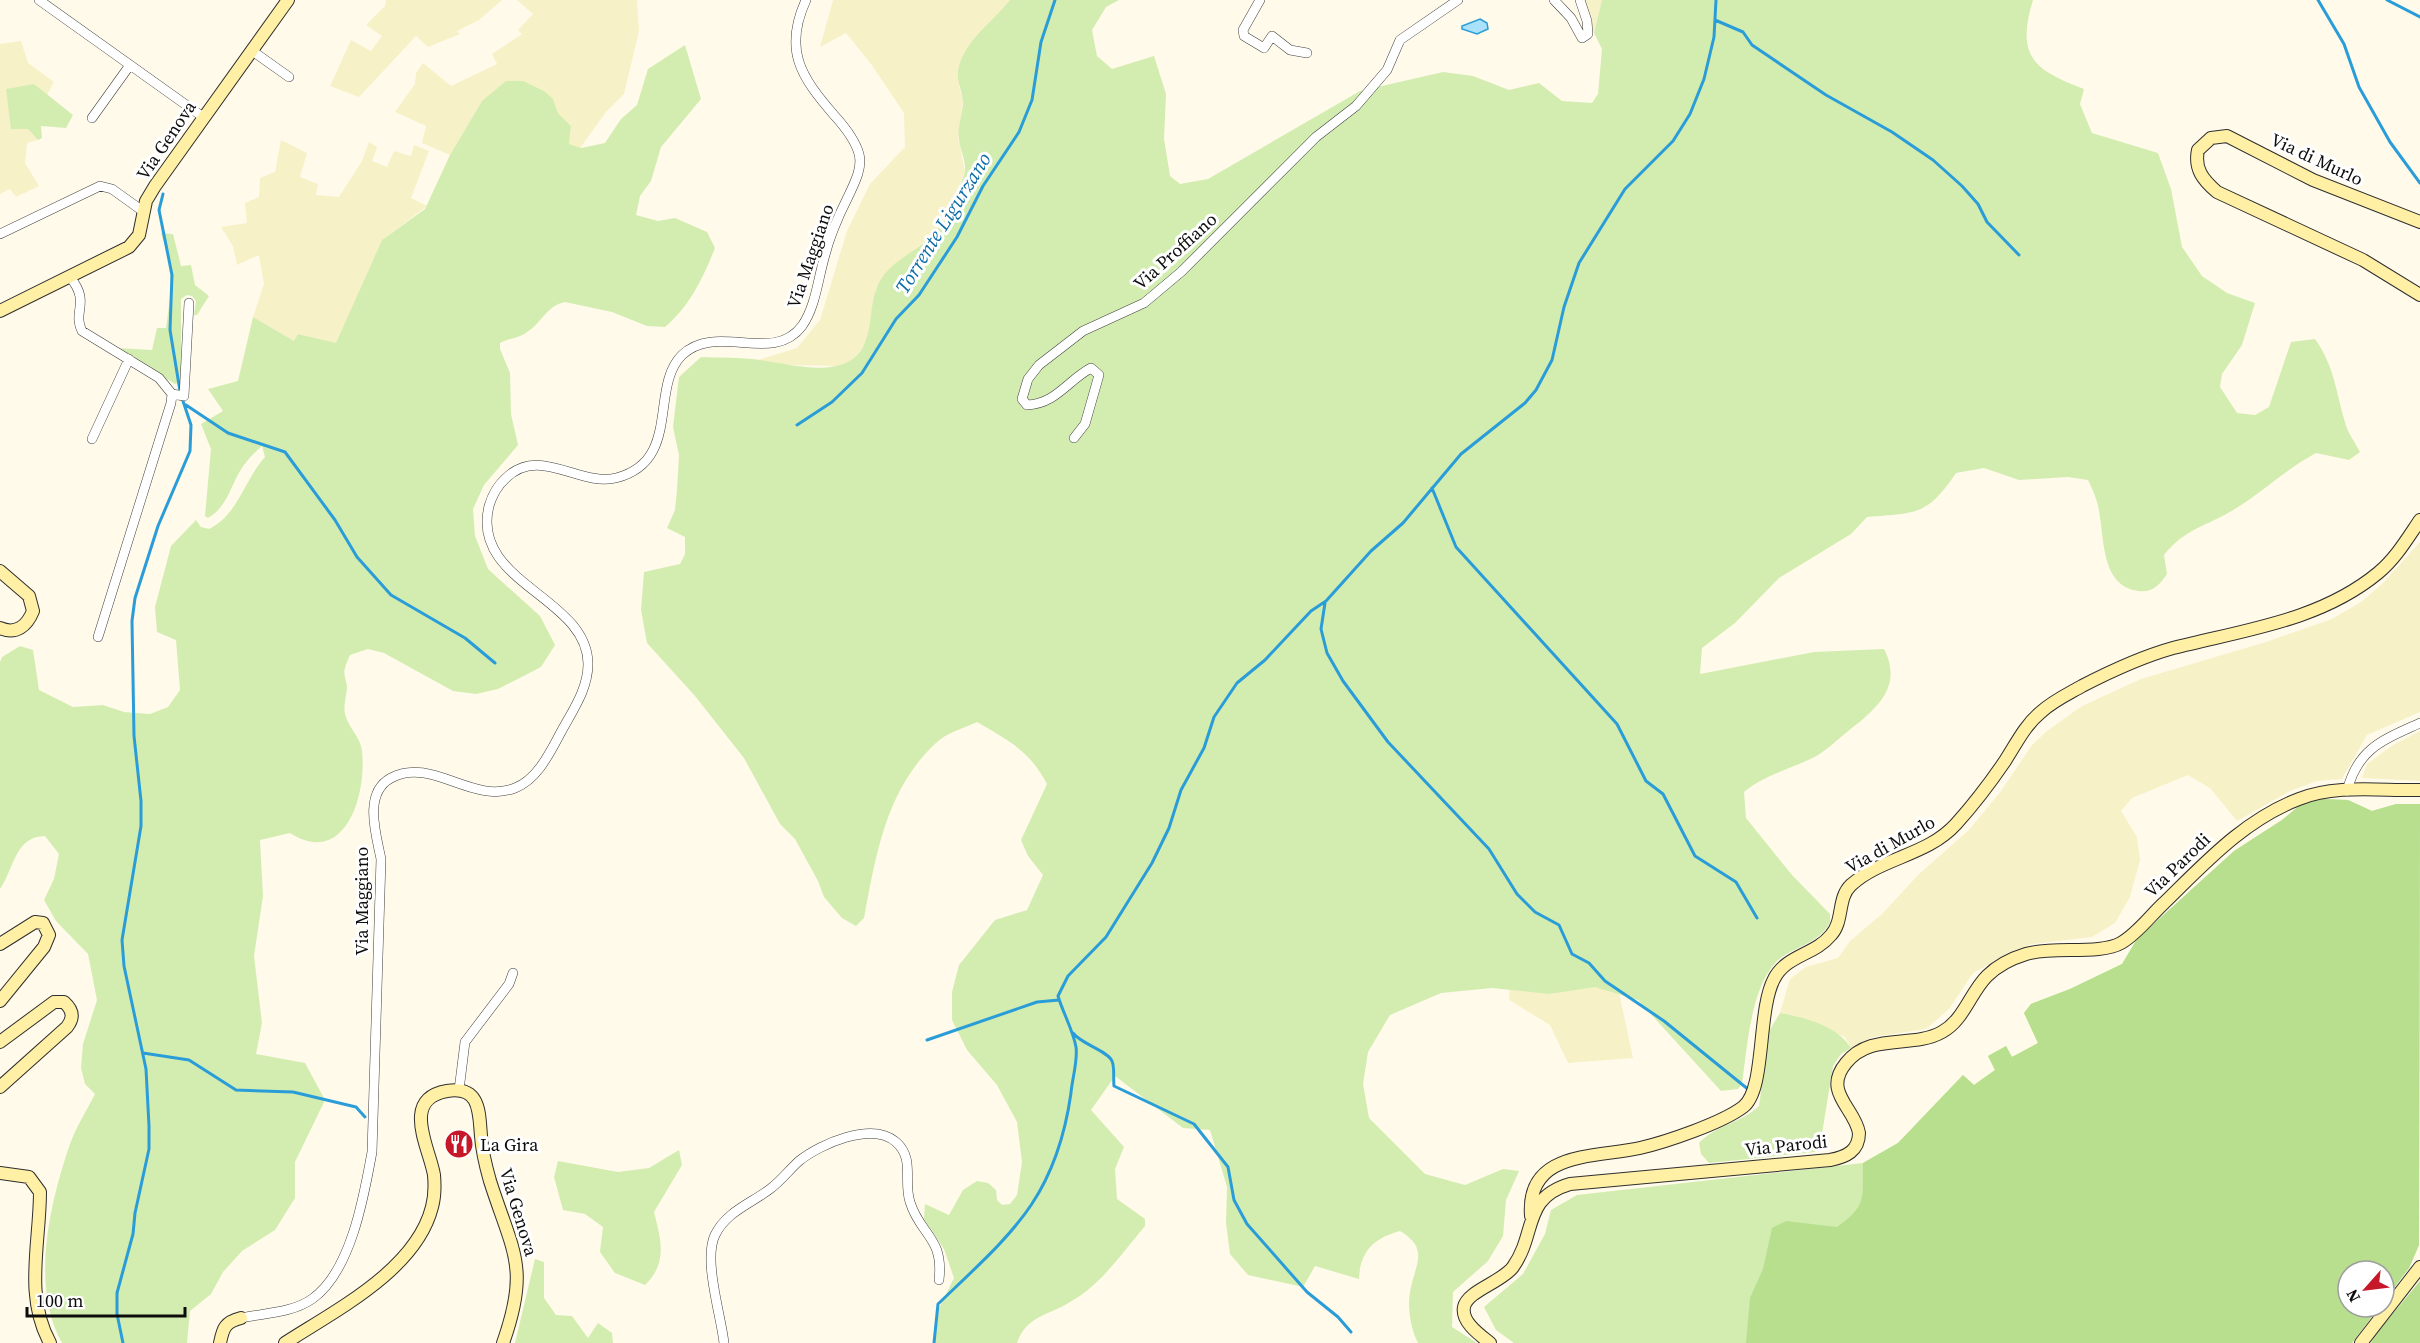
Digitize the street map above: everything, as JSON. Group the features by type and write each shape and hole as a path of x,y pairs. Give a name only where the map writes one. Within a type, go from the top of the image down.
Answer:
{"street":[{"path":"39,0 203,117"},
{"name":"Via Genova","path":"0,311 114,256 135,243 155,186 288,0"},
{"name":"Via Maggiano","path":"241,1318 280,1312 311,1300 321,1292 333,1276 355,1227 365,1189 372,1152 381,859 374,812 375,794 387,780 411,773 431,775 481,792 500,792 520,785 539,768 583,694 588,664 584,644 570,623 502,562 493,549 488,523 492,497 509,475 525,467 554,467 597,479 608,479 626,474 649,455 658,439 664,420 667,380 682,355 712,343 729,341 768,344 781,342 796,333 807,315 833,229 854,184 860,161 852,138 811,88 798,62 796,34 806,0"},
{"path":"1260,0 1243,30 1244,36 1264,48 1272,36 1290,50 1307,53"},
{"name":"Via Proffiano","path":"1074,438 1085,424 1099,375 1096,369 1091,368 1054,398 1038,405 1027,405 1022,399 1023,390 1039,365 1083,331 1144,303 1173,278 1316,137 1356,105 1387,70 1400,40 1458,0"},
{"path":"1554,0 1571,18 1582,38 1588,34 1587,21 1580,0"},
{"path":"251,50 289,77"},
{"path":"92,118 130,65"},
{"name":"Via di Murlo","path":"2420,222 2313,180 2227,136 2215,136 2200,146 2197,155 2198,170 2207,184 2217,192 2363,260 2420,296"},
{"path":"0,234 100,186 112,189 144,212"},
{"path":"70,277 82,296 79,325 82,331 159,378 178,395"},
{"path":"98,637 178,395 189,303"},
{"path":"92,439 129,359"},
{"name":"Via di Murlo","path":"1531,1217 1530,1199 1534,1186 1561,1163 1590,1155 1643,1147 1721,1119 1747,1104 1756,1082 1766,994 1781,967 1831,936 1838,923 1848,887 1867,875 1928,847 1953,828 1993,778 2027,725 2044,708 2125,665 2171,649 2289,619 2322,606 2378,573 2402,548 2420,520"},
{"path":"0,571 29,596 33,611 23,627 10,631 0,628"},
{"path":"2347,791 2352,772 2375,745 2388,736 2420,723"},
{"name":"Via Parodi","path":"1490,1343 1470,1324 1464,1315 1464,1305 1469,1297 1499,1280 1514,1266 1522,1251 1531,1217 1539,1202 1548,1193 1570,1184 1814,1162 1847,1155 1855,1148 1859,1133 1843,1107 1838,1086 1839,1075 1854,1056 1872,1046 1928,1038 1948,1029 1987,975 2015,958 2043,951 2086,949 2122,943 2228,840 2265,816 2300,798 2331,790 2420,790"},
{"path":"0,944 34,921 43,923 49,935 44,947 0,1002"},
{"path":"285,1343 375,1281 414,1247 424,1231 435,1190 433,1173 420,1126 423,1109 435,1095 459,1090 465,1042 509,984 513,973"},
{"path":"0,1042 54,1002 64,1002 71,1011 72,1019 67,1027 0,1087"},
{"name":"Via Genova","path":"459,1090 470,1095 479,1107 481,1136 488,1175 517,1257 517,1298 503,1343"},
{"path":"723,1343 711,1263 714,1237 732,1213 770,1190 800,1161 833,1141 869,1133 894,1140 902,1149 907,1157 910,1202 937,1247 941,1262 939,1280"},
{"path":"0,1173 30,1177 40,1192 35,1302 43,1330 50,1343"},
{"path":"2361,1343 2420,1267"},
{"path":"220,1343 223,1328 229,1321 241,1318"},
{"path":"230,1343 229,1334 241,1318"}],"shaded area":[{"path":"386,0 502,0 479,20 457,31 460,34 428,47 416,36 359,97 330,86 351,40 371,51 382,36 366,25 385,6"},
{"path":"517,0 637,0 639,31 624,94 606,112 580,148 569,144 571,126 558,113 553,99 482,101 450,155 422,143 426,126 395,112 415,84 416,73 423,63 451,86 497,64 492,54 522,34 518,30 533,14"},
{"path":"833,0 1010,0 995,20 975,38 959,87 963,100 958,138 965,171 950,208 935,232 882,278 876,289 867,339 861,351 851,361 839,366 786,365 758,360 797,348 820,320 847,231 870,184 905,147 904,113 871,64 846,33 820,47"},
{"path":"1584,0 1602,0 1594,33 1585,3"},
{"path":"21,41 28,63 54,82 47,95 34,84 28,129 38,140 27,143 25,163 39,186 16,197 10,189 0,194 0,44"},
{"path":"281,140 307,153 300,177 318,184 316,195 339,197 362,161 369,142 377,147 372,161 387,167 394,151 411,156 414,145 429,151 411,198 427,206 382,240 336,344 298,334 294,341 253,317 264,284 259,255 237,265 233,246 221,227 247,223 245,203 259,197 260,178 275,172"},
{"path":"2420,542 2420,712 2367,735 2342,779 2317,781 2290,791 2237,821 2210,788 2188,775 2132,798 2121,811 2137,837 2140,860 2130,897 2115,923 2092,937 2032,944 1973,973 1949,1009 1926,1029 1873,1037 1851,1048 1845,1037 1792,1015 1780,1013 1790,979 1806,967 1838,958 1850,941 1883,913 1918,875 1969,830 2001,791 2032,745 2047,731 2082,706 2141,679 2266,642 2332,619 2361,602 2382,584"},
{"path":"2420,731 2420,781 2362,778 2367,764 2393,745"},
{"path":"1606,931 1633,1058 1568,1063 1550,1025 1509,1000 1514,933"}],"green space":[{"path":"1010,0 1119,0 1106,7 1092,30 1097,56 1112,69 1154,56 1166,94 1164,139 1170,176 1180,184 1208,179 1360,91 1443,72 1473,76 1509,90 1539,83 1562,101 1592,103 1598,94 1602,49 1594,33 1602,0 2033,0 2027,35 2028,48 2033,58 2052,75 2084,89 2080,104 2092,133 2158,153 2171,189 2182,247 2202,276 2227,293 2255,303 2242,345 2222,374 2220,387 2237,413 2255,415 2269,407 2291,342 2315,339 2334,379 2346,426 2360,452 2349,460 2316,453 2228,513 2193,530 2164,555 2167,574 2158,585 2147,591 2125,587 2110,569 2103,544 2098,506 2088,480 2068,477 2019,480 1984,468 1956,473 1937,497 1919,510 1867,517 1851,534 1779,578 1735,623 1702,648 1700,674 1814,652 1884,649 1891,675 1884,697 1876,706 1822,753 1762,780 1744,792 1746,818 1792,875 1830,914 1830,922 1815,939 1782,957 1763,981 1752,1016 1742,1084 1738,1089 1721,1091 1638,1000 1595,987 1549,994 1492,988 1441,993 1390,1015 1368,1052 1363,1084 1369,1118 1425,1174 1465,1185 1503,1169 1519,1171 1506,1200 1503,1236 1488,1261 1453,1292 1452,1327 1477,1343 1418,1343 1409,1304 1418,1251 1415,1244 1400,1231 1383,1238 1370,1247 1362,1261 1359,1279 1315,1266 1303,1287 1248,1275 1230,1254 1226,1223 1227,1187 1210,1130 1183,1128 1115,1076 1091,1110 1124,1147 1115,1169 1117,1199 1145,1219 1145,1226 1092,1287 1062,1307 1032,1321 1017,1343 935,1343 939,1308 954,1278 944,1249 924,1219 925,1204 949,1215 963,1190 977,1181 988,1183 996,1190 997,1200 1002,1205 1010,1204 1017,1195 1022,1162 1017,1122 997,1085 967,1050 952,1020 952,992 959,965 995,920 1027,910 1043,875 1028,856 1021,840 1047,784 1025,754 977,722 940,739 919,761 894,802 879,847 864,918 856,926 842,918 824,897 795,839 780,824 744,758 695,696 647,643 641,610 644,572 680,564 685,554 685,537 667,528 675,510 677,490 679,455 673,427 679,377 701,357 745,358 815,368 842,364 853,359 862,349 866,341 874,296 881,279 886,272 935,232 955,197 965,171 959,136 963,104 958,76 961,61 965,51 979,33"},
{"path":"685,45 701,99 661,147 651,181 640,196 636,215 658,221 675,218 707,232 715,248 695,291 682,310 665,327 647,326 612,312 565,302 553,307 524,334 500,343 500,349 510,373 511,414 518,445 484,485 473,509 475,536 488,569 540,616 555,645 541,667 498,689 476,694 453,691 384,653 368,649 350,655 344,670 347,686 345,711 361,746 363,769 356,806 348,822 338,834 325,841 309,841 290,833 260,840 263,896 254,956 262,1023 256,1054 305,1063 325,1100 295,1162 295,1198 275,1230 242,1251 223,1272 211,1294 190,1311 187,1343 62,1343 52,1321 47,1296 46,1244 56,1192 72,1138 95,1094 85,1084 81,1068 83,1044 97,1000 88,954 56,921 44,900 54,879 59,854 45,836 35,837 21,847 0,889 0,662 2,657 20,646 33,650 39,690 73,707 103,705 124,712 150,714 168,707 180,690 176,640 157,632 155,607 171,546 196,520 201,527 209,529 219,523 234,506 265,457 262,446 242,468 219,509 208,518 205,516 211,449 201,424 223,411 208,389 238,381 253,317 294,341 298,334 336,343 382,240 425,209 450,155 482,101 506,81 523,81 544,91 553,99 558,113 571,126 569,144 581,148 605,143 621,119 637,105 648,69"},
{"path":"34,84 73,115 66,128 41,126 42,138 38,140 28,129 11,129 6,89"},
{"path":"161,233 173,234 181,266 191,265 195,285 209,296 197,315 194,315 196,301 192,296 187,295 181,299 181,371 180,382 175,384 117,348 152,350 157,328 166,328 171,291 169,259"},
{"path":"2322,799 2348,800 2372,811 2396,804 2420,804 2419,1245 2409,1268 2396,1285 2396,1259 2336,1259 2336,1319 2370,1319 2352,1343 1514,1343 1496,1330 1484,1307 1523,1274 1545,1234 1551,1210 1577,1195 1863,1163 1898,1143 1963,1075 1974,1085 1995,1070 1988,1056 2006,1046 2012,1057 2038,1043 2024,1013 2031,1004 2070,989 2122,964 2137,939 2234,851 2282,820 2300,805"},
{"path":"2322,799 2348,800 2372,811 2396,804 2420,804 2419,1245 2409,1268 2396,1285 2396,1259 2336,1259 2336,1319 2370,1319 2352,1343 1746,1343 1750,1298 1763,1269 1772,1228 1786,1221 1837,1227 1847,1219 1859,1206 1863,1193 1863,1163 1898,1143 1963,1075 1974,1085 1995,1070 1988,1056 2006,1046 2012,1057 2038,1043 2024,1013 2031,1004 2070,989 2122,964 2137,939 2234,851 2282,820 2300,805"},
{"path":"1780,1013 1810,1020 1829,1028 1845,1040 1851,1048 1841,1054 1833,1066 1820,1146 1815,1152 1709,1163 1701,1154 1699,1143 1713,1132 1759,1106 1769,1031"},
{"path":"679,1150 682,1165 654,1212 659,1232 660,1260 652,1277 645,1285 615,1273 600,1252 603,1227 585,1214 563,1210 554,1177 558,1161 618,1172 649,1168"},
{"path":"535,1259 544,1262 544,1298 556,1315 572,1316 588,1338 598,1323 612,1333 613,1343 515,1343"},
{"path":"2420,1281 2420,1343 2371,1343 2388,1319 2396,1319 2396,1310"}],"water":[{"path":"1480,19 1487,23 1488,29 1477,34 1462,29 1462,26"}],"waterway":[{"name":"Torrente Ligurzano","path":"797,425 832,402 862,373 896,319 919,295 957,237 983,186 1019,132 1032,100 1041,42 1055,0"},
{"path":"934,1343 938,1304 1008,1234 1042,1188 1064,1130 1076,1064 1073,1034 1058,996 1068,976 1106,937 1152,863 1169,828 1181,790 1204,748 1214,717 1237,683 1265,660 1311,611 1326,601 1371,551 1403,523 1461,454 1525,403 1536,390 1552,360 1564,307 1579,263 1625,189 1673,141 1690,114 1704,79 1714,37 1716,0"},
{"path":"2318,0 2344,44 2359,87 2390,142 2420,183"},
{"path":"2387,0 2420,17"},
{"path":"1715,20 1743,32 1752,45 1826,95 1892,132 1933,160 1962,186 1978,204 1987,222 2019,255"},
{"path":"163,194 159,210 172,275 170,330 180,391"},
{"path":"123,1343 117,1314 117,1293 133,1234 135,1213 149,1149 146,1069 124,966 122,940 141,826 141,801 134,736 132,621 135,598 158,526 190,451 191,425 182,398"},
{"path":"186,405 228,433 285,452 335,520 357,557 391,595 465,638 495,663"},
{"path":"1432,488 1456,547 1617,724 1646,781 1663,794 1695,856 1736,882 1757,918"},
{"path":"1325,603 1321,629 1327,653 1343,681 1388,742 1489,849 1517,894 1535,912 1559,925 1572,954 1589,963 1605,981 1664,1021 1749,1090"},
{"path":"927,1040 1037,1002 1059,1000"},
{"path":"1073,1033 1082,1041 1110,1057 1114,1086 1194,1124 1228,1167 1234,1200 1247,1224 1307,1292 1338,1317 1351,1332"},
{"path":"143,1053 189,1060 236,1090 293,1092 356,1107 365,1117"}],"place":[{"name":"La Gira","path":"459,1144"}]}
